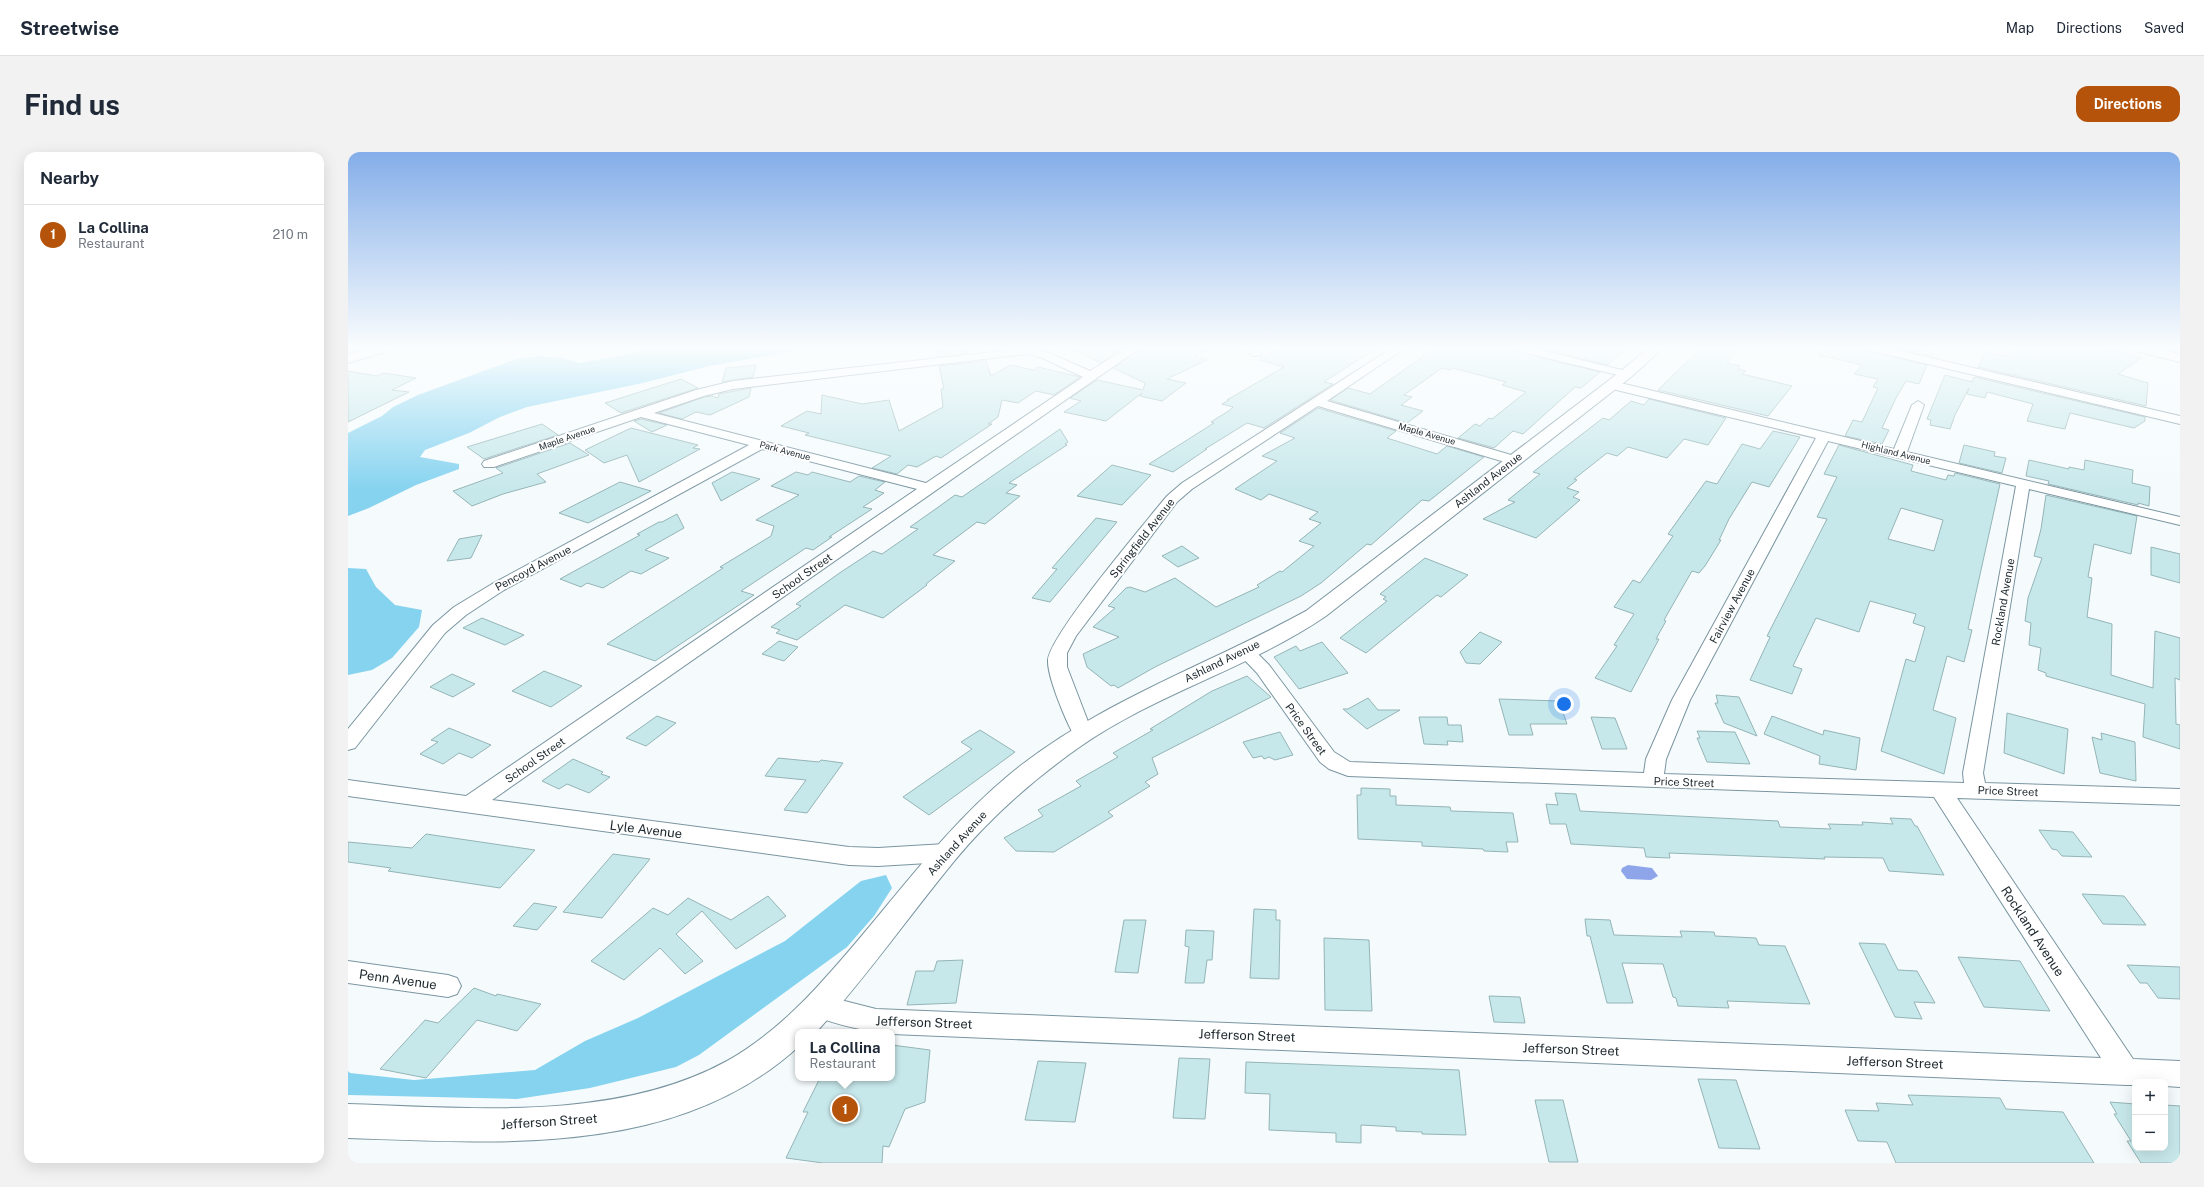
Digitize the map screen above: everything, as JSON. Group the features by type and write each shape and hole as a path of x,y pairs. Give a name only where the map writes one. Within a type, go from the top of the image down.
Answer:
{"street":[{"name":"Maple Avenue","path":"489,464 694,395"},
{"name":"School Street","path":"469,805 1063,395"},
{"name":"Springfield Avenue","path":"1082,732 1058,668 1058,652 1068,634 1172,499 1187,486 1327,395"},
{"name":"Ashland Avenue","path":"821,1006 945,853 966,830 1017,781 1082,732 1128,707 1244,650 1322,609 1597,395"},
{"name":"Highland Avenue","path":"1676,395 1824,436 2180,521"},
{"path":"2074,395 2180,420"},
{"name":"Maple Avenue","path":"1317,402 1513,460"},
{"path":"1899,454 1918,405"},
{"name":"Park Avenue","path":"641,413 929,488"},
{"name":"Fairview Avenue","path":"1653,781 1656,759 1681,700 1824,436"},
{"name":"Pencoyd Avenue","path":"348,743 424,645 439,628 460,611 498,587 761,444"},
{"name":"Rockland Avenue","path":"1976,790 1973,773 2023,484"},
{"name":"Price Street","path":"1244,650 1264,669 1327,757 1341,766 1363,770 1653,781 2180,797"},
{"name":"Lyle Avenue","path":"348,788 849,856 878,857 945,853"},
{"name":"Rockland Avenue","path":"1940,789 2126,1072"},
{"name":"Penn Avenue","path":"348,972 448,986"},
{"name":"Jefferson Street","path":"796,1029 821,1006 851,1016 876,1021 2180,1074"},
{"name":"Jefferson Street","path":"348,1120 527,1124 569,1122 639,1110 700,1091 726,1079 782,1042 795,1030"}],"shaded area":[{"path":"418,395 584,395 527,407 500,417 469,433 425,450 420,457 459,464 459,469 416,485 369,508 348,516 348,433 382,416 393,407"},
{"path":"348,568 366,569 376,587 395,605 422,610 419,627 392,658 372,670 348,675"},
{"path":"1628,865 1652,868 1658,876 1651,880 1627,879 1621,871 1622,868"},
{"path":"886,875 892,888 874,916 847,947 699,1055 676,1067 590,1088 517,1099 348,1095 348,1071 350,1073 414,1080 535,1070 585,1041 638,1018 785,941 861,881"}],"building":[{"path":"348,395 403,395 348,422"},
{"path":"630,395 676,395 621,413 605,403"},
{"path":"719,395 749,395 749,397 710,415 696,412 682,419 659,413 704,397 712,396 718,398"},
{"path":"822,395 862,404 889,400 899,431 943,407 942,395 1030,395 1018,403 1002,400 998,417 988,424 992,424 941,458 936,456 917,467 908,465 897,474 872,468 891,456 805,435 809,433 781,426 807,411 821,414"},
{"path":"1074,395 1139,395 1106,421 1064,412 1081,401 1070,398"},
{"path":"1141,395 1170,395 1162,401"},
{"path":"1235,395 1315,395 1264,428 1247,423 1205,449 1207,449 1173,472 1149,464 1214,423 1211,422 1230,410 1233,407 1222,404 1229,400 1227,400"},
{"path":"1337,395 1405,395 1412,397 1401,405 1423,411 1407,423 1330,400"},
{"path":"1522,395 1566,395 1523,434 1513,431 1494,448 1458,438 1475,424 1480,426 1489,418 1492,419"},
{"path":"1680,395 1785,395 1768,416"},
{"path":"1875,395 1898,395 1882,428 1889,430 1882,444 1845,436 1853,420 1862,422"},
{"path":"1937,395 1965,395 1955,415 1950,429 1930,425 1931,420 1927,419"},
{"path":"1972,395 1986,395 1985,398"},
{"path":"1999,395 2052,395 2145,417 2145,421 2134,428 2070,413 2065,429 2027,421 2033,404"},
{"path":"2099,395 2147,395 2146,406"},
{"path":"1649,399 1726,418 1708,445 1684,439 1667,458 1628,447 1617,456 1607,453 1574,479 1577,480 1567,488 1579,492 1573,497 1580,500 1536,538 1483,519 1515,502 1508,500 1540,474 1533,472 1603,418 1609,420 1631,401 1644,405"},
{"path":"1318,408 1396,431 1387,438 1437,454 1447,446 1484,457 1429,501 1422,500 1371,545 1367,544 1321,583 1301,596 1155,667 1118,688 1114,685 1111,686 1087,667 1083,654 1119,637 1093,627 1115,608 1108,606 1126,588 1130,587 1145,592 1175,578 1216,607 1259,587 1257,585 1280,571 1282,572 1314,546 1299,541 1321,523 1309,519 1318,512 1269,494 1261,500 1235,489 1277,461 1262,456 1295,438 1280,433"},
{"path":"641,419 667,425 652,432 634,421"},
{"path":"542,424 558,435 484,459 467,447"},
{"path":"631,428 698,445 693,448 700,449 639,482 627,455 604,463 585,450"},
{"path":"1060,429 1068,442 1065,444 1067,445 1009,483 1017,485 1006,493 1020,496 985,524 977,522 933,555 955,561 926,584 927,585 883,618 845,605 797,640 776,633 780,630 771,627 801,606 796,604 841,572 873,551 882,554 918,529 910,527 955,495 962,497"},
{"path":"1773,431 1800,437 1769,487 1752,482 1729,519 1719,540 1721,540 1705,566 1699,573 1692,571 1664,620 1666,621 1656,639 1659,639 1631,692 1595,678 1617,646 1614,645 1634,614 1614,607 1633,580 1640,583 1673,536 1668,534 1706,481 1717,484 1742,444 1760,449"},
{"path":"570,443 589,455 537,474 546,482 503,494 472,506 453,491 503,473 496,468"},
{"path":"1839,445 1913,465 1911,471 1946,480 1948,475 1954,476 1955,473 2000,484 1968,629 1972,630 1964,662 1947,656 1933,710 1956,718 1944,774 1881,751 1906,659 1915,662 1925,627 1913,623 1916,614 1870,601 1859,632 1816,618 1793,666 1802,669 1792,694 1750,680 1770,637 1767,636 1827,519 1817,517 1837,477 1824,474","holes":["1901,508 1943,520 1934,551 1888,539"]},
{"path":"1964,445 1995,452 1994,456 2006,458 2002,473 1959,463"},
{"path":"2029,460 2069,469 2069,467 2084,470 2085,460 2133,470 2132,483 2150,487 2149,506 2138,503 2138,505 2048,484 2049,481 2026,476"},
{"path":"1112,465 1151,475 1122,505 1077,496"},
{"path":"732,472 760,479 721,501 712,483"},
{"path":"796,472 808,475 812,472 850,482 859,476 885,482 875,490 884,493 863,507 872,509 829,537 832,537 813,550 806,548 741,591 754,595 655,661 607,644 723,568 720,567 771,536 774,526 756,520 799,495 771,486"},
{"path":"620,482 651,491 588,523 559,513"},
{"path":"2046,495 2137,516 2131,554 2094,544 2088,577 2092,578 2087,617 2112,624 2111,675 2153,688 2155,631 2180,638 2180,680 2175,678 2176,724 2180,725 2180,749 2143,737 2145,704 2046,676 2046,673 2038,670 2041,648 2029,645 2031,623 2025,621 2028,598 2042,558 2034,556 2041,529"},
{"path":"677,514 684,528 645,550 669,558 641,574 631,571 603,588 587,583 581,587 560,579 640,535 637,534"},
{"path":"1096,518 1117,522 1050,602 1032,598 1057,569 1052,568"},
{"path":"482,535 471,558 447,561 459,539"},
{"path":"1182,546 1199,558 1178,567 1162,556"},
{"path":"2151,547 2180,554 2180,583 2151,575"},
{"path":"1425,558 1468,575 1441,597 1437,595 1366,653 1340,638 1387,601 1383,599 1386,597 1380,594"},
{"path":"482,618 524,635 505,645 463,628"},
{"path":"1480,632 1502,642 1480,664 1466,663 1460,652"},
{"path":"779,641 798,647 784,661 762,654"},
{"path":"1322,642 1348,673 1299,689 1274,657 1296,646 1300,651"},
{"path":"544,671 582,686 551,707 512,691"},
{"path":"452,674 475,684 453,697 430,687"},
{"path":"1247,676 1271,697 1152,758 1158,774 1145,782 1150,786 1108,812 1113,816 1054,852 1016,851 1004,838 1043,816 1038,810 1081,786 1076,781 1118,757 1113,753 1153,730 1150,729 1212,691"},
{"path":"1716,695 1739,697 1757,736 1724,723 1715,703 1718,703"},
{"path":"1368,698 1378,710 1400,710 1367,729 1343,709 1348,709"},
{"path":"1499,699 1559,701 1567,724 1530,724 1533,735 1509,735"},
{"path":"2007,713 2068,729 2064,774 2004,753"},
{"path":"657,716 676,723 646,746 626,738"},
{"path":"1772,716 1823,735 1824,730 1860,738 1856,770 1819,764 1820,756 1764,734"},
{"path":"1419,717 1447,717 1448,725 1461,725 1463,742 1447,741 1448,745 1424,744"},
{"path":"1591,717 1615,718 1627,749 1602,749"},
{"path":"449,728 491,745 472,758 459,753 443,764 420,754 438,742 431,740"},
{"path":"980,730 1015,752 929,815 903,797 972,749 961,742"},
{"path":"1697,731 1735,732 1750,764 1707,762 1697,738 1700,738"},
{"path":"1280,732 1293,755 1275,760 1269,757 1264,759 1262,756 1253,758 1243,742"},
{"path":"2101,733 2135,742 2136,781 2100,773 2092,737 2102,740"},
{"path":"778,758 819,762 821,760 843,763 807,813 784,810 806,780 765,776"},
{"path":"573,759 603,772 601,774 610,777 589,793 567,784 559,789 542,781"},
{"path":"1361,788 1390,789 1390,796 1396,796 1396,805 1450,807 1451,811 1513,813 1518,842 1506,842 1508,852 1484,851 1483,849 1422,846 1422,842 1358,839 1357,795 1361,795"},
{"path":"1555,793 1576,794 1580,811 1778,821 1780,827 1831,829 1828,824 1863,825 1862,822 1893,824 1890,818 1911,819 1915,826 1917,826 1944,875 1889,871 1883,858 1824,857 1825,859 1669,853 1670,858 1646,857 1644,848 1571,844 1566,824 1550,824 1546,804 1558,805"},
{"path":"2039,830 2073,832 2092,857 2062,856 2057,850 2052,849"},
{"path":"426,834 535,850 500,888 388,871 391,868 348,862 348,842 412,848"},
{"path":"613,854 650,859 602,918 563,912"},
{"path":"2082,894 2124,896 2146,925 2103,924"},
{"path":"768,896 786,916 736,949 702,911 676,934 703,961 685,974 660,948 624,980 591,961 653,908 668,915 688,898 731,920"},
{"path":"534,903 557,907 537,930 513,926"},
{"path":"1254,909 1276,910 1276,920 1280,920 1279,979 1250,978"},
{"path":"1585,919 1610,920 1614,935 1682,937 1680,931 1714,932 1715,936 1756,938 1759,945 1785,946 1810,1004 1727,1001 1729,1008 1678,1006 1676,998 1673,997 1663,964 1622,963 1633,1003 1607,1003 1590,936 1587,936"},
{"path":"1124,920 1146,920 1138,973 1115,972"},
{"path":"1186,930 1214,931 1212,960 1207,960 1204,983 1185,983 1189,947 1185,946"},
{"path":"1324,938 1369,940 1372,1011 1325,1010"},
{"path":"1859,943 1885,944 1898,970 1917,971 1935,1003 1914,1002 1922,1019 1895,1017"},
{"path":"1958,957 2020,961 2050,1011 1984,1007"},
{"path":"963,960 956,1003 907,1005 916,971 934,971 937,961"},
{"path":"2127,965 2180,967 2180,999 2158,998 2147,983 2140,983"},
{"path":"474,988 496,996 497,994 541,1004 517,1031 477,1020 426,1078 380,1069 425,1020 438,1023"},
{"path":"1489,996 1520,997 1525,1023 1494,1022"},
{"path":"895,1045 930,1050 925,1102 905,1109 889,1147 883,1146 882,1163 823,1163 786,1158 808,1112 803,1112 818,1081 895,1081"},
{"path":"1179,1058 1210,1059 1205,1119 1173,1118"},
{"path":"1038,1061 1086,1063 1075,1122 1025,1120"},
{"path":"1246,1062 1459,1070 1466,1135 1422,1134 1422,1132 1396,1131 1396,1127 1361,1125 1361,1143 1336,1142 1336,1133 1269,1130 1270,1094 1245,1093"},
{"path":"1698,1079 1736,1080 1760,1149 1719,1148"},
{"path":"1908,1095 2000,1098 2006,1109 2063,1112 2094,1163 1896,1163 1887,1142 1858,1141 1845,1110 1879,1111 1876,1103 1913,1105"},
{"path":"1535,1100 1563,1100 1578,1162 1549,1162"},
{"path":"2110,1102 2132,1104 2132,1149 2127,1141 2131,1141 2114,1114 2117,1114"},
{"path":"2168,1105 2180,1106 2180,1163 2141,1163 2133,1151 2168,1151"}],"place":[{"name":"La Collina","path":"845,1109"}]}
